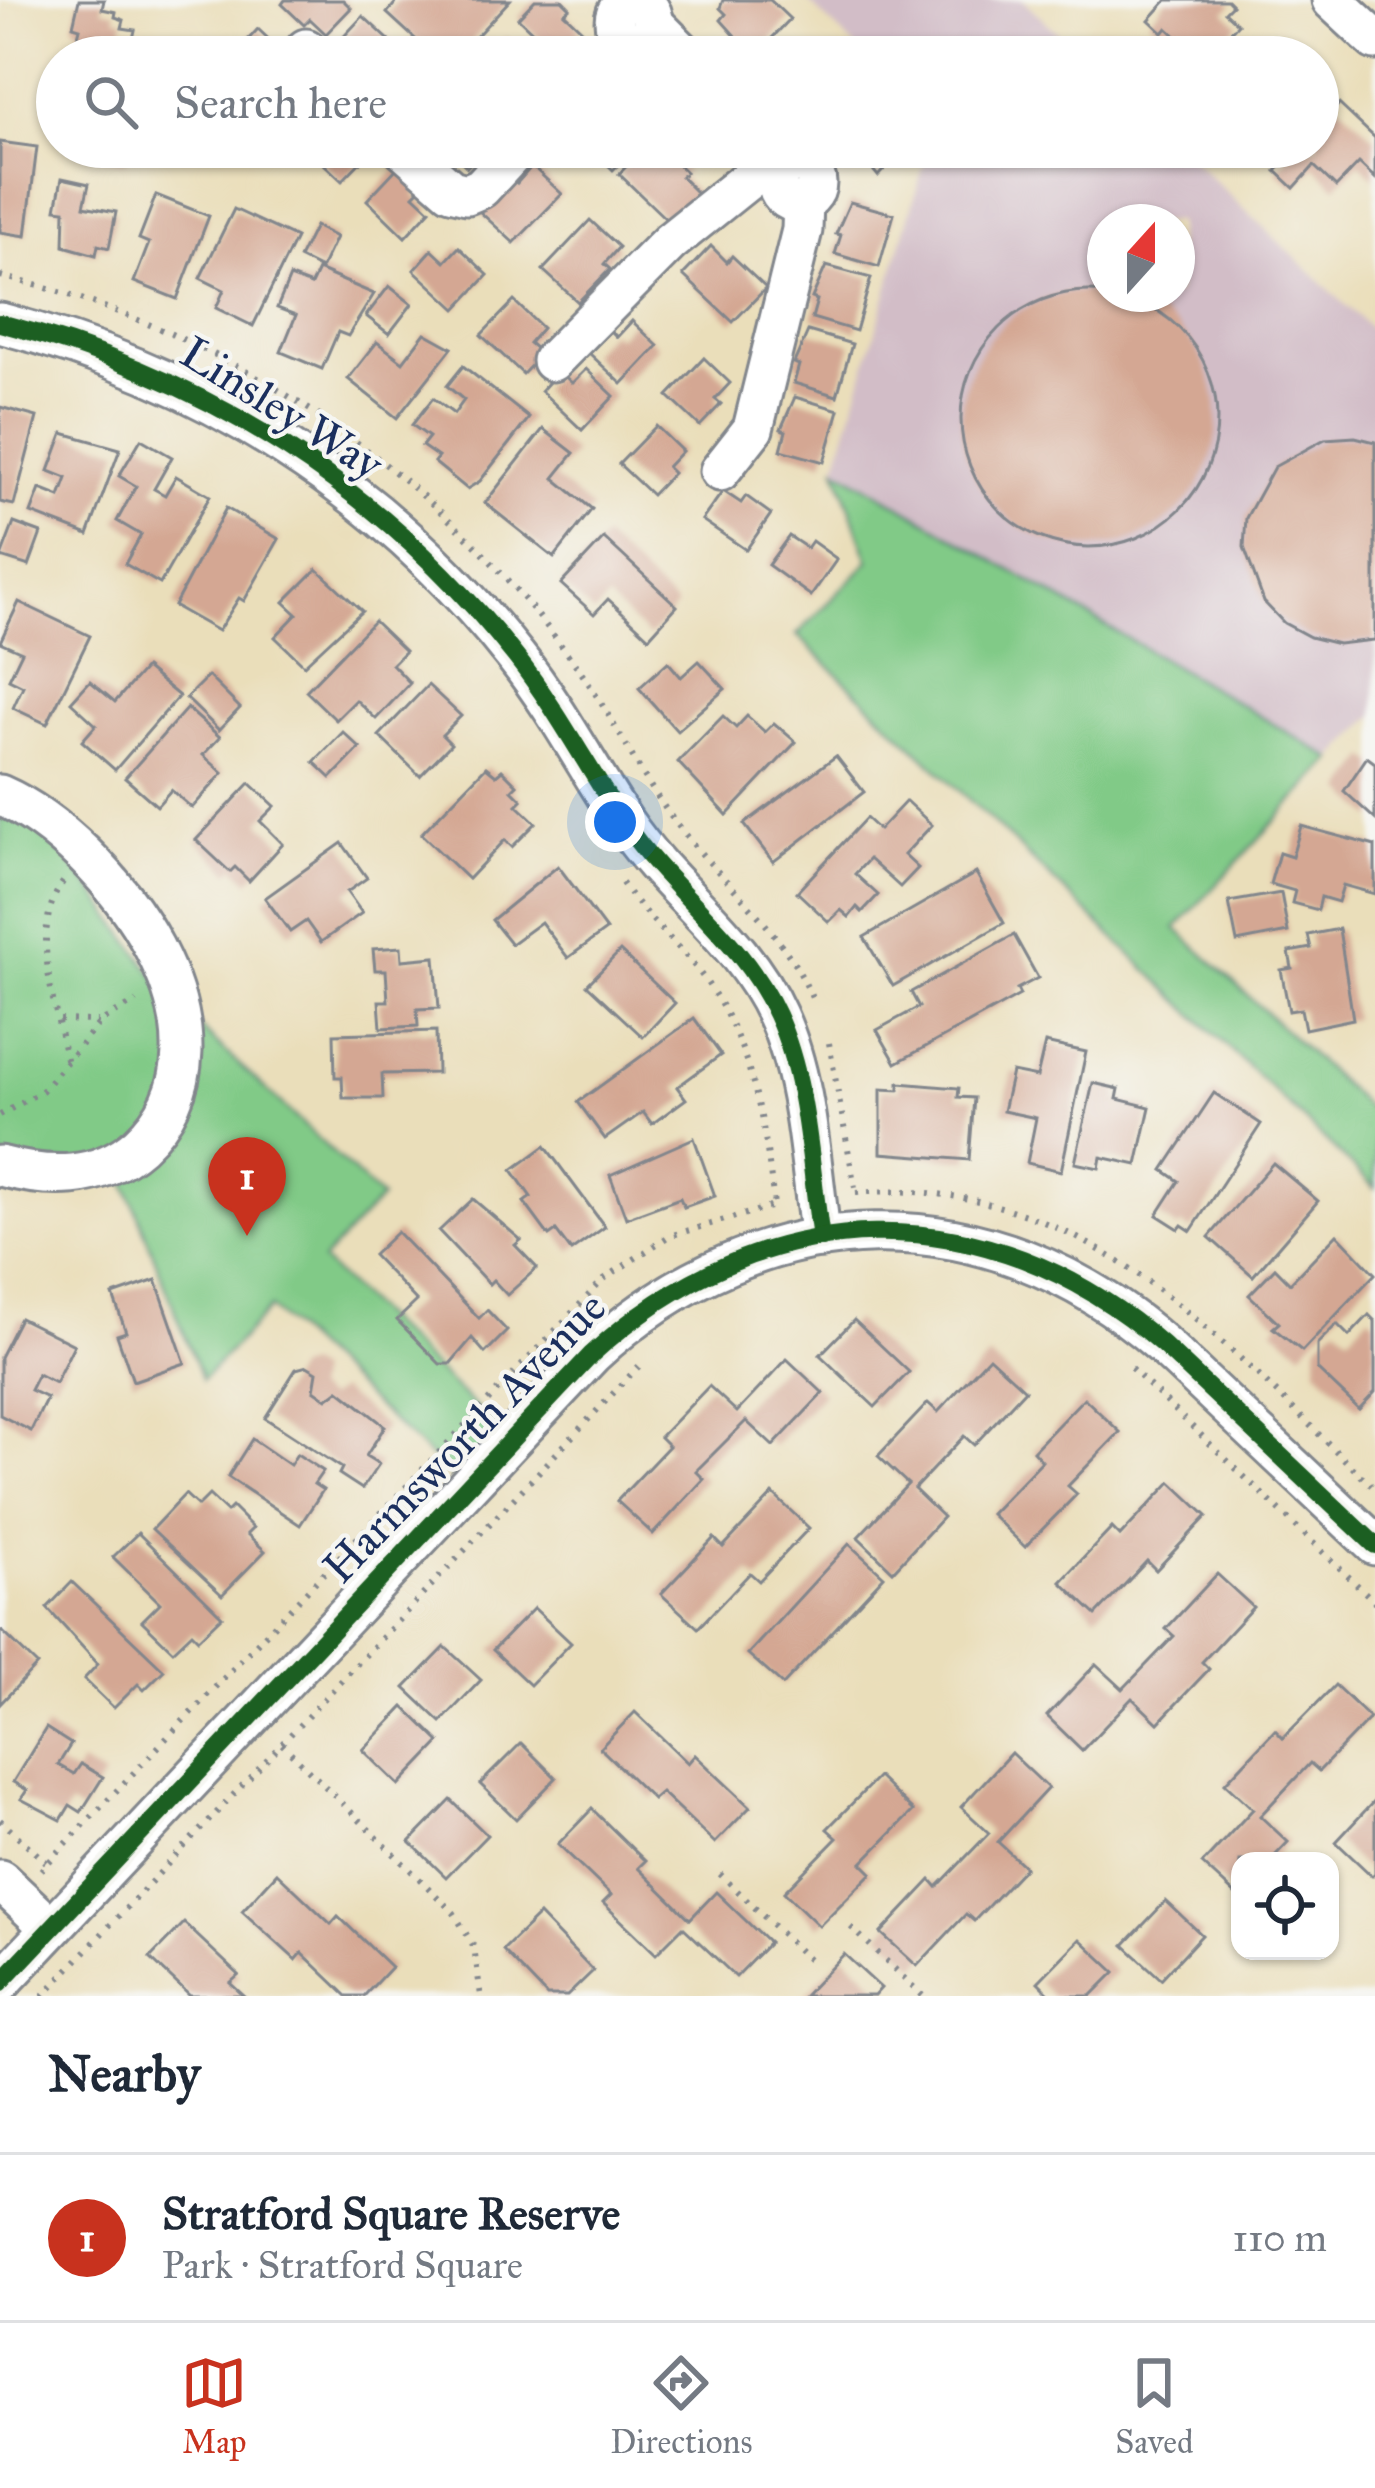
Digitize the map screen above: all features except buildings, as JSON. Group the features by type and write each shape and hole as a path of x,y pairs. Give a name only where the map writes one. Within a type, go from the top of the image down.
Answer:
{"street":[{"path":"1332,0 1375,40"},
{"path":"426,168 451,190 467,194 481,188 500,168"},
{"path":"552,361 670,242 786,168"},
{"path":"720,470 747,442 758,413 804,220 788,168"},
{"name":"Linsley Way","path":"0,323 147,369 238,415 338,482 463,594 565,725 626,825 734,945 764,990 792,1056 821,1238"},
{"path":"0,795 51,825 87,856 136,915 171,991 181,1035 179,1072 167,1108 146,1138 112,1163 70,1176 0,1166"},
{"name":"Harmsworth Avenue","path":"0,1983 626,1322 734,1260 821,1238 881,1231 949,1236 1065,1274 1150,1333 1375,1545"},
{"path":"17,1878 50,1927"}],"path":[{"path":"68,1065 48,954 49,911 58,888 87,856"},
{"path":"610,865 730,1017 755,1092 774,1206"},
{"path":"0,1115 42,1091 100,1022 124,1005 171,991"},
{"path":"60,1020 100,1022"},
{"path":"17,1878 47,1863 604,1280 669,1236 787,1204"},
{"path":"44,1996 649,1357"},
{"path":"1122,1359 1375,1602"},
{"path":"282,1744 454,1913 474,1947 481,1996"},
{"path":"0,1820 47,1863"},
{"path":"720,1874 814,1965"},
{"path":"850,1927 923,1996"}],"shaded area":[{"path":"806,0 1023,0 1062,36 844,36"},
{"path":"923,168 1201,168 1375,333 1375,715 1333,759 836,468"}],"green space":[{"path":"836,468 1333,759 1176,928 1375,1115 1375,1188 797,635 869,561"},
{"path":"0,795 41,818 175,1004 381,1198 322,1261 510,1440 464,1488 270,1308 202,1380 117,1161 0,1166"}],"cycle path":[{"path":"0,323 149,374 286,447 409,541 464,597 531,677 644,849 726,939 762,988 795,1068 821,1238"},
{"path":"0,1983 592,1354 658,1302 728,1264 801,1241 875,1233 950,1239 1023,1259 1094,1294 1162,1344 1375,1545"}],"place":[{"name":"Stratford Square Reserve","path":"247,1236"}]}
